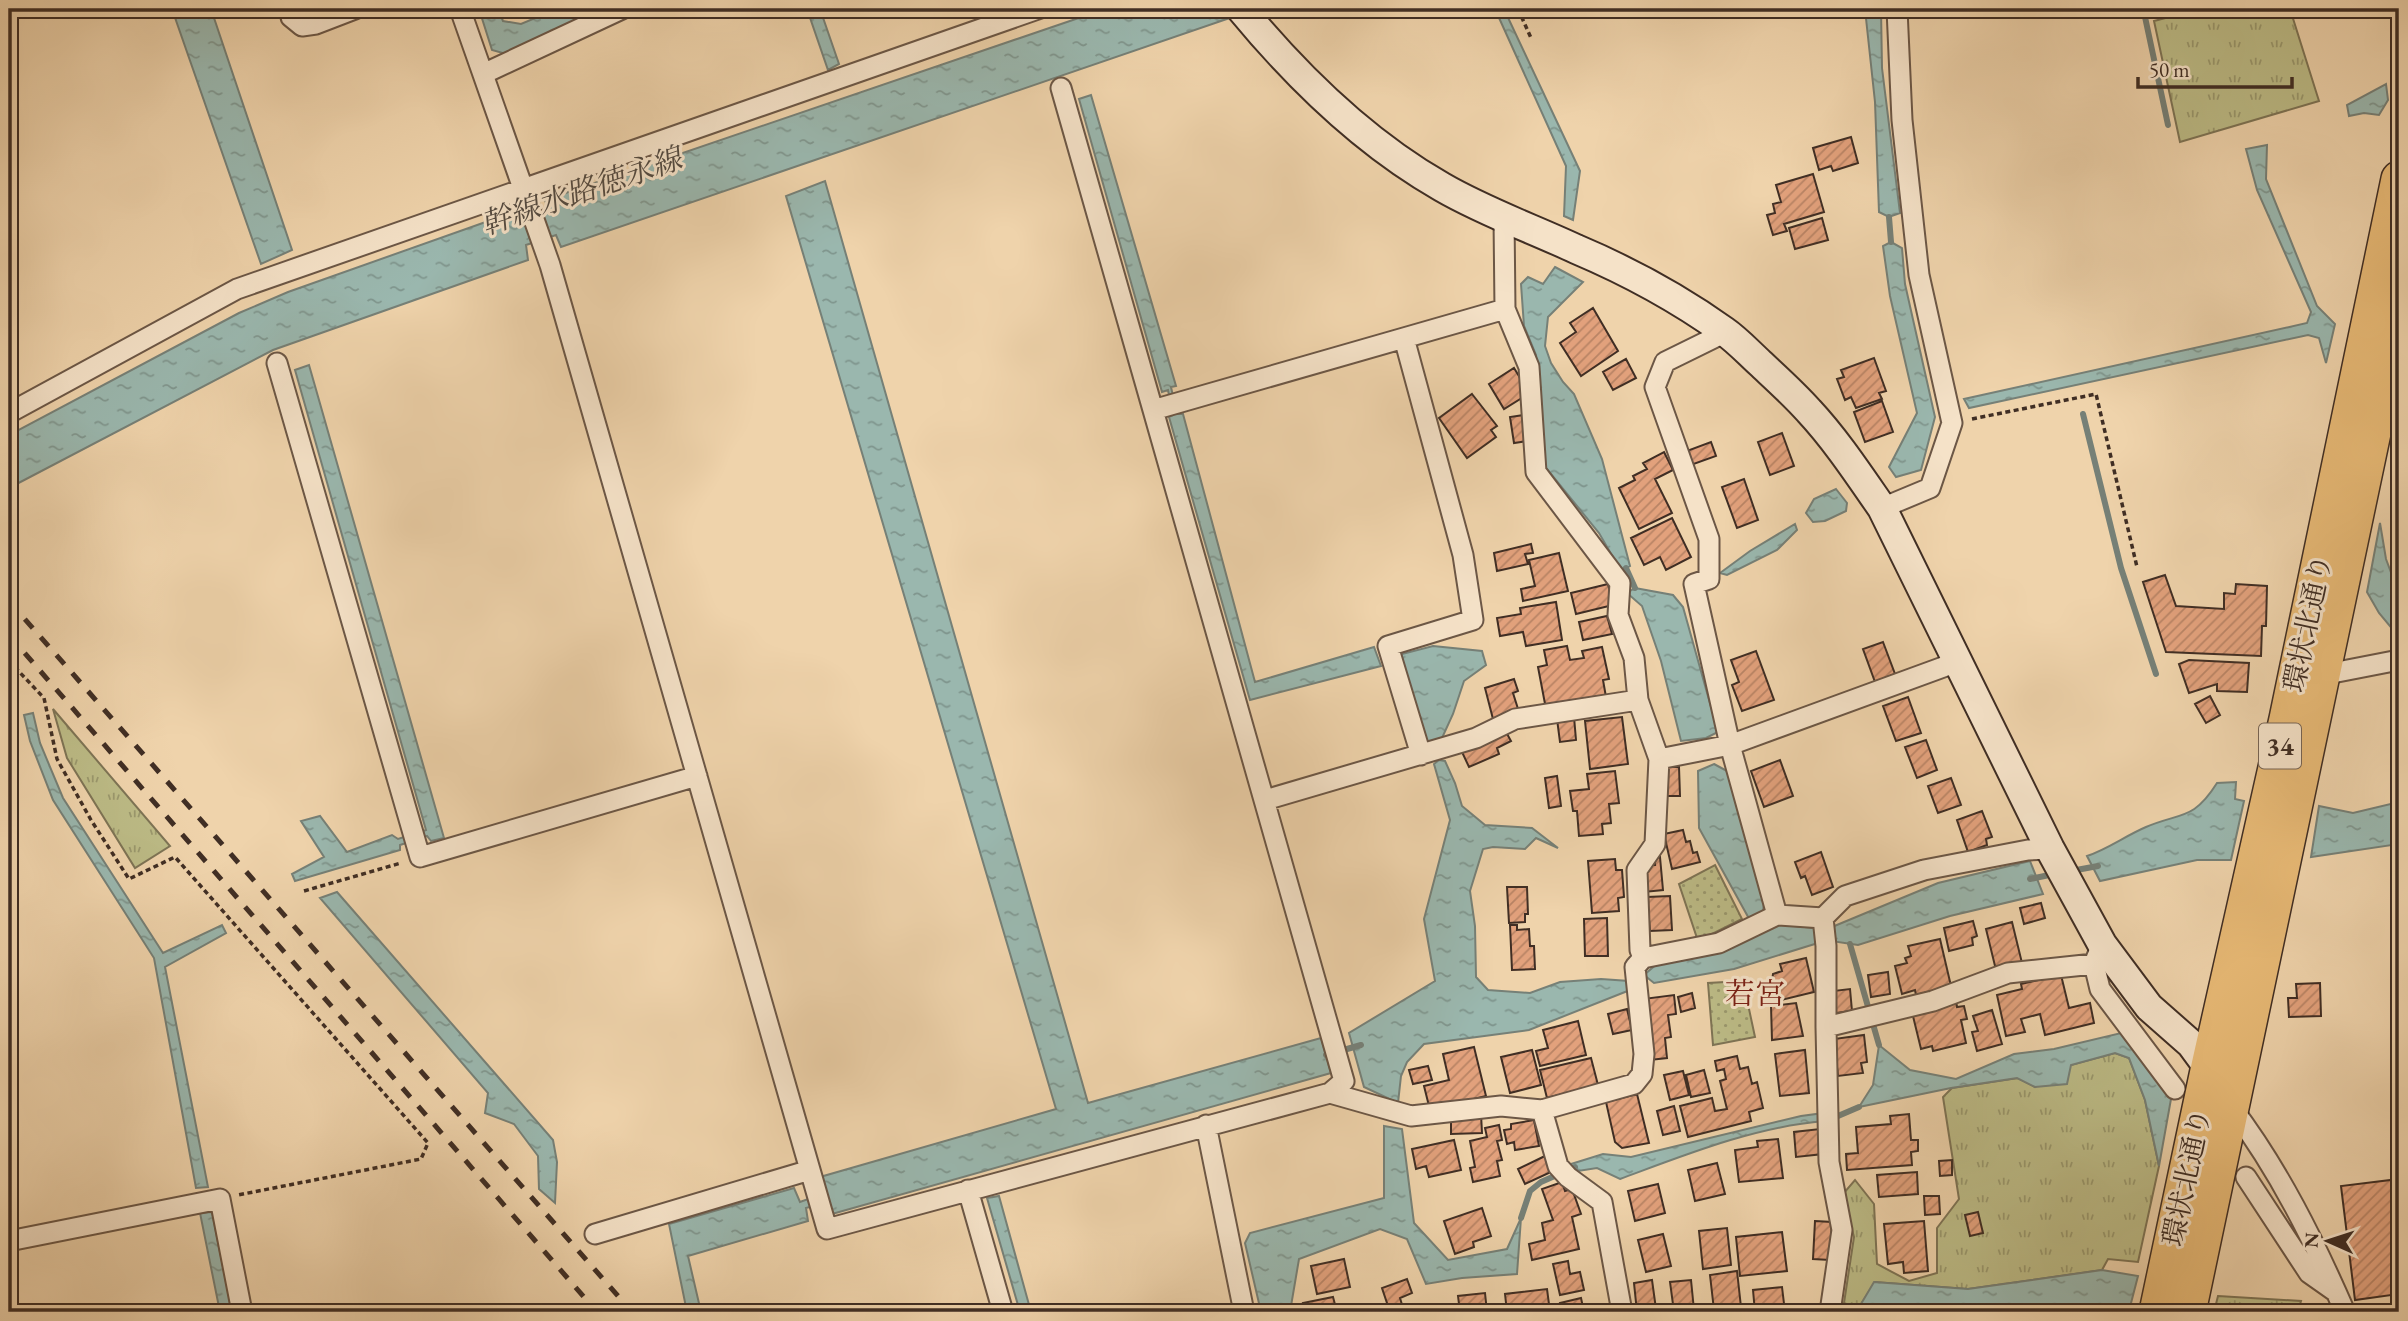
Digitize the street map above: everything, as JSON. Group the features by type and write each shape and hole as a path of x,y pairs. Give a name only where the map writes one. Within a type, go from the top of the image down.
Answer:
{"highway":[{"name":"環状北通り","path":"2157,1312 2208,1066 2287,719 2399,178"},
{"name":"環状北通り","path":"2188,1312 2399,309"}],"street":[{"path":"290,9 291,17 302,26 316,24 355,9"},
{"path":"460,9 543,246 827,1229 1330,1093 1344,1081 1156,409 1061,88"},
{"path":"483,74 622,9"},
{"path":"9,413 237,289 1038,9"},
{"path":"1882,509 1930,488 1952,423 1919,275 1902,120 1897,9"},
{"path":"1244,13 1303,79 1353,126 1399,160 1442,187 1504,218 1643,281 1726,332 1810,411 1851,463 1882,509 2076,897 2098,954 2100,989 2175,1089"},
{"path":"1330,1093 1411,1116 1501,1107 1542,1110 1634,1084 1642,1074 1644,1054 1637,992 1640,950 1637,870 1655,844 1659,759 1638,700 1634,658 1618,615 1620,583 1536,472 1529,367 1505,309 1504,218"},
{"path":"1156,409 1505,309"},
{"path":"1726,332 1665,362 1656,387 1709,539 1709,579 1694,584 1772,917"},
{"path":"1404,338 1462,555 1473,620 1388,646 1432,752"},
{"path":"277,363 419,853 697,776"},
{"path":"2322,675 2399,660"},
{"path":"1659,759 1730,745 1957,662"},
{"path":"1265,800 1476,738 1515,719 1638,700"},
{"path":"1639,962 1719,943 1772,917 1823,918 1845,896 1924,870 2028,850 2050,849"},
{"path":"1823,918 1826,946 1829,1162 1842,1230 1830,1312"},
{"path":"2098,954 2191,1044 2208,1066 2232,1108 2252,1135 2320,1254 2345,1312"},
{"path":"1826,1027 1933,1001 2008,973 2098,954"},
{"path":"1542,1110 1563,1172 1602,1202 1622,1312"},
{"path":"1206,1125 1244,1312"},
{"path":"595,1234 810,1170"},
{"path":"2246,1177 2309,1273 2336,1293"},
{"path":"968,1190 1003,1312"},
{"path":"9,1241 220,1199 242,1312"}],"path":[{"path":"1518,9 1531,38"},
{"path":"1952,423 2096,394 2137,567"},
{"path":"9,661 44,698 57,759 91,820 129,879 175,857 428,1143 421,1159 220,1199"},
{"path":"304,891 419,853"}],"green space":[{"path":"2200,9 2290,9 2319,101 2180,142 2154,21"},
{"path":"53,709 170,846 135,868 67,758"},
{"path":"1715,865 1742,919 1698,941 1679,884"},
{"path":"1743,981 1755,1037 1713,1045 1708,983"},
{"path":"2115,1053 2129,1058 2145,1100 2159,1166 2138,1262 2108,1259 2102,1270 1968,1289 1875,1282 1858,1309 1844,1303 1854,1237 1843,1194 1855,1180 1874,1204 1877,1264 1909,1281 1937,1273 1937,1228 1959,1199 1943,1097 1952,1088 2018,1078 2035,1087 2071,1065"},
{"path":"2218,1296 2301,1301 2298,1312 2214,1312"}],"water":[{"path":"172,9 211,9 292,250 261,264"},
{"path":"479,9 498,9 503,21 521,24 557,9 603,9 506,54 492,50"},
{"path":"807,9 820,9 839,64 828,70"},
{"name":"幹線水路徳永線","path":"1105,9 1256,9 561,247 556,235 526,245 528,260 273,350 9,488 9,435 239,313 288,292 511,213 518,223 549,212 545,200"},
{"path":"1495,9 1504,9 1580,171 1573,220 1564,216 1566,166"},
{"path":"1865,9 1881,9 1882,68 1900,213 1889,217 1879,212 1875,102"},
{"path":"2386,84 2388,100 2379,115 2364,113 2349,116 2347,105"},
{"path":"1091,95 1176,386 1171,387 1177,414 1183,414 1255,682 1374,647 1381,666 1250,700 1169,417 1173,415 1168,390 1162,392 1079,99"},
{"path":"2267,145 2266,179 2317,306 2335,324 2326,363 2319,338 2308,335 1969,408 1964,399 2307,323 2311,312 2257,190 2246,149"},
{"path":"825,181 1088,1103 1321,1038 1331,1073 832,1214 828,1202 806,1208 808,1221 688,1256 701,1312 687,1312 669,1224 794,1188 800,1202 825,1193 820,1177 1056,1109 786,196"},
{"path":"1891,242 1902,248 1905,284 1935,417 1921,470 1896,477 1889,467 1917,413 1890,296 1883,246"},
{"path":"1555,267 1583,282 1548,317 1545,346 1551,363 1574,394 1602,459 1630,566 1621,571 1599,533 1542,463 1536,355 1524,326 1521,284 1528,277 1543,284"},
{"path":"309,365 444,838 431,841 427,836 400,845 400,850 295,881 292,874 324,857 301,821 320,816 347,852 392,835 398,839 426,830 295,370"},
{"path":"1836,489 1847,503 1846,511 1825,521 1813,522 1806,513 1814,499"},
{"path":"2380,523 2386,559 2399,594 2399,637 2379,613 2367,592"},
{"path":"1795,524 1797,530 1777,550 1727,575 1720,573 1750,551"},
{"path":"1635,588 1673,595 1683,607 1718,732 1706,738 1681,741 1661,661 1642,606 1627,593"},
{"path":"1433,646 1482,651 1486,665 1464,681 1442,738 1434,742 1423,741 1400,659 1402,654"},
{"path":"33,713 40,743 63,798 163,953 222,925 226,933 165,967 208,1187 196,1188 154,958 53,800 30,741 24,715"},
{"path":"1439,760 1445,761 1462,806 1485,825 1532,828 1558,848 1536,838 1525,849 1483,849 1470,891 1475,926 1476,977 1488,990 1530,993 1560,982 1601,979 1629,981 1630,990 1529,1030 1424,1044 1407,1062 1401,1076 1398,1103 1364,1087 1349,1033 1435,981 1424,919 1450,820 1434,764"},
{"path":"1714,764 1727,771 1764,904 1762,918 1752,924 1699,828 1698,771"},
{"path":"2236,782 2235,799 2244,801 2231,860 2197,860 2100,881 2087,856 2146,827 2186,814 2201,804 2217,783"},
{"path":"2399,802 2399,844 2311,857 2319,806 2353,813"},
{"path":"2030,861 2043,894 1950,916 1858,945 1831,941 1832,927 1938,883"},
{"path":"337,892 553,1140 557,1162 555,1203 539,1189 538,1156 514,1124 485,1113 488,1093 320,898"},
{"path":"1772,924 1815,928 1818,943 1734,969 1654,983 1644,975 1658,963"},
{"path":"2121,1033 2171,1099 2159,1166 2145,1100 2129,1058 2115,1053 2071,1065 2067,1084 2035,1087 2017,1078 1859,1107 1873,1085 1879,1045 1910,1070 1956,1079 2014,1054 2054,1049"},
{"path":"1824,1113 1824,1121 1746,1136 1620,1179 1597,1168 1578,1171 1571,1164 1603,1154 1631,1157 1801,1116"},
{"path":"1384,1126 1402,1129 1414,1223 1448,1260 1507,1249 1521,1218 1517,1274 1426,1284 1407,1239 1380,1229 1299,1259 1290,1312 1261,1312 1245,1243 1250,1233 1384,1198"},
{"path":"999,1196 1031,1312 1020,1312 987,1198"},
{"path":"212,1212 232,1312 220,1312 200,1213"},
{"path":"2102,1270 2138,1276 2130,1307 1960,1312 1858,1309 1874,1282 1968,1289"}],"building":[{"path":"1851,137 1858,163 1833,171 1831,166 1819,170 1813,148"},
{"path":"1813,174 1824,212 1784,224 1787,231 1773,235 1767,215 1775,213 1773,204 1781,202 1776,185"},
{"path":"1822,218 1828,240 1795,249 1789,228"},
{"path":"1593,308 1618,351 1581,376 1560,343 1576,332 1570,323"},
{"path":"1874,358 1886,391 1879,393 1882,399 1856,408 1851,397 1845,400 1837,379 1844,377 1841,370"},
{"path":"1626,359 1636,378 1613,390 1603,372"},
{"path":"1514,368 1525,386 1521,388 1525,396 1504,409 1489,384"},
{"path":"1472,394 1497,426 1491,430 1496,437 1467,458 1439,418"},
{"path":"1882,401 1893,432 1865,442 1854,412"},
{"path":"1524,415 1528,441 1514,443 1510,417"},
{"path":"1782,433 1794,466 1770,475 1758,442"},
{"path":"1711,442 1716,456 1688,466 1684,452"},
{"path":"1664,452 1673,470 1655,479 1672,513 1639,529 1619,488 1635,480 1633,476 1647,469 1643,463"},
{"path":"1744,479 1758,520 1737,528 1722,487"},
{"path":"1672,518 1691,557 1666,570 1660,557 1644,565 1631,538"},
{"path":"1531,544 1533,553 1525,554 1528,564 1497,571 1494,553"},
{"path":"1559,553 1568,591 1523,601 1521,589 1535,586 1529,560"},
{"path":"2165,575 2176,606 2224,609 2224,593 2235,594 2236,584 2267,586 2266,626 2262,626 2261,656 2166,652 2143,582"},
{"path":"1608,584 1613,605 1576,614 1571,593"},
{"path":"1556,602 1562,640 1526,646 1523,632 1500,636 1497,618 1521,614 1520,608"},
{"path":"1607,616 1612,634 1583,640 1579,622"},
{"path":"1883,642 1895,674 1875,682 1863,649"},
{"path":"1567,646 1570,660 1584,658 1582,651 1602,647 1609,679 1603,680 1606,697 1546,709 1538,667 1547,665 1544,650"},
{"path":"1756,651 1774,700 1742,711 1732,685 1739,682 1731,660"},
{"path":"2189,660 2249,663 2247,692 2217,691 2217,684 2189,693 2179,664"},
{"path":"1514,679 1518,691 1513,693 1519,712 1493,719 1485,688"},
{"path":"2210,696 2220,715 2206,723 2195,704"},
{"path":"1908,697 1921,733 1896,741 1883,706"},
{"path":"1574,717 1576,740 1560,742 1557,719"},
{"path":"1622,717 1628,764 1590,769 1585,721"},
{"path":"1506,732 1511,741 1497,748 1499,754 1469,767 1462,752"},
{"path":"1926,740 1937,770 1917,778 1905,747"},
{"path":"1780,760 1793,796 1764,807 1751,771"},
{"path":"1665,767 1679,767 1680,796 1665,796"},
{"path":"1615,771 1619,803 1609,804 1611,823 1602,824 1603,834 1579,836 1577,811 1573,811 1570,791 1589,789 1587,774"},
{"path":"1557,776 1561,806 1549,808 1545,778"},
{"path":"1951,778 1961,805 1938,813 1928,786"},
{"path":"1982,811 1992,837 1986,839 1987,845 1968,852 1957,820"},
{"path":"1683,830 1686,842 1690,841 1693,853 1697,852 1700,862 1672,869 1664,834"},
{"path":"1821,852 1833,887 1812,895 1805,876 1801,878 1795,862"},
{"path":"1660,857 1663,890 1644,892 1647,865 1655,865 1654,858"},
{"path":"1615,859 1616,870 1622,870 1624,897 1618,898 1619,911 1592,913 1588,861"},
{"path":"1507,887 1527,887 1528,914 1525,914 1525,922 1509,923"},
{"path":"1670,896 1672,930 1650,931 1647,897"},
{"path":"2041,903 2045,918 2024,924 2020,908"},
{"path":"1607,918 1608,956 1585,956 1584,919"},
{"path":"1973,921 1977,936 1972,938 1973,945 1949,951 1944,928"},
{"path":"2012,922 2022,963 1996,970 1986,929"},
{"path":"1510,925 1517,925 1517,930 1529,929 1530,946 1534,946 1535,969 1512,970"},
{"path":"1940,939 1951,986 1916,995 1915,990 1902,994 1895,966 1907,963 1905,958 1911,956 1908,946"},
{"path":"1806,958 1814,992 1769,1003 1773,974 1782,971 1780,964"},
{"path":"1888,972 1890,994 1871,997 1868,975"},
{"path":"2061,975 2069,1008 2090,1003 2094,1023 2045,1035 2040,1014 2021,1019 2025,1032 2006,1036 1997,995 2022,989 2021,984"},
{"path":"2320,983 2321,1016 2289,1017 2288,998 2297,998 2296,984"},
{"path":"1850,989 1852,1011 1836,1013 1833,991"},
{"path":"1692,993 1695,1008 1681,1012 1678,997"},
{"path":"1674,995 1676,1014 1668,1015 1671,1037 1665,1038 1667,1058 1650,1060 1643,999"},
{"path":"1956,1001 1957,1007 1964,1006 1967,1019 1961,1020 1966,1043 1933,1051 1932,1046 1921,1049 1912,1012"},
{"path":"1796,1003 1803,1036 1772,1040 1771,1006"},
{"path":"1627,1009 1632,1030 1613,1034 1608,1014"},
{"path":"1992,1010 2002,1044 1977,1051 1972,1032 1978,1031 1973,1016"},
{"path":"1578,1021 1586,1055 1540,1066 1536,1051 1548,1048 1543,1030"},
{"path":"1864,1035 1867,1062 1861,1063 1863,1073 1838,1076 1834,1039"},
{"path":"1474,1047 1486,1096 1430,1110 1424,1086 1449,1080 1443,1054"},
{"path":"1532,1050 1541,1085 1510,1093 1501,1057"},
{"path":"1805,1050 1809,1093 1780,1096 1775,1054"},
{"path":"1737,1056 1740,1069 1748,1067 1752,1084 1757,1082 1763,1108 1749,1112 1751,1121 1688,1137 1680,1106 1712,1098 1715,1111 1727,1109 1720,1081 1726,1079 1724,1069 1717,1071 1715,1061"},
{"path":"1591,1058 1598,1085 1547,1098 1540,1070"},
{"path":"1428,1066 1432,1080 1413,1084 1409,1070"},
{"path":"1704,1070 1710,1093 1691,1097 1686,1075"},
{"path":"1683,1071 1689,1095 1670,1100 1664,1075"},
{"path":"1637,1094 1649,1143 1622,1148 1615,1142 1606,1102"},
{"path":"1674,1106 1680,1131 1663,1135 1657,1111"},
{"path":"1481,1114 1482,1133 1451,1134 1451,1116"},
{"path":"1909,1114 1911,1140 1918,1140 1918,1151 1911,1152 1912,1165 1847,1170 1846,1154 1858,1153 1856,1127 1891,1124 1890,1116"},
{"path":"1534,1120 1539,1146 1515,1150 1514,1142 1507,1144 1504,1130 1511,1129 1511,1124"},
{"path":"1499,1125 1502,1140 1497,1141 1502,1160 1497,1161 1500,1176 1473,1182 1470,1168 1475,1167 1470,1141 1487,1137 1485,1128"},
{"path":"1820,1129 1823,1154 1796,1157 1794,1132"},
{"path":"1778,1139 1783,1178 1739,1182 1735,1150 1758,1147 1757,1141"},
{"path":"1454,1140 1461,1170 1429,1177 1426,1166 1416,1169 1412,1149"},
{"path":"1545,1156 1551,1172 1525,1184 1518,1169"},
{"path":"1952,1160 1952,1175 1940,1176 1939,1161"},
{"path":"1717,1163 1725,1194 1695,1201 1688,1170"},
{"path":"1917,1172 1918,1194 1879,1197 1877,1175"},
{"path":"2399,1179 2399,1294 2355,1300 2341,1186"},
{"path":"1562,1182 1565,1191 1572,1189 1581,1214 1572,1217 1579,1249 1532,1260 1529,1244 1545,1240 1542,1223 1553,1220 1542,1189"},
{"path":"1658,1184 1665,1213 1635,1221 1628,1191"},
{"path":"1924,1196 1939,1196 1940,1214 1925,1215"},
{"path":"1482,1208 1491,1236 1473,1242 1474,1247 1455,1254 1444,1221"},
{"path":"1978,1212 1983,1233 1970,1236 1965,1215"},
{"path":"1815,1221 1832,1222 1830,1260 1813,1259"},
{"path":"1924,1221 1928,1271 1904,1273 1903,1262 1888,1264 1884,1224"},
{"path":"1727,1228 1731,1265 1703,1269 1699,1231"},
{"path":"1782,1232 1787,1271 1740,1276 1736,1237"},
{"path":"1663,1234 1671,1266 1646,1272 1638,1240"},
{"path":"1344,1259 1350,1287 1317,1294 1311,1266"},
{"path":"1568,1261 1570,1274 1580,1272 1584,1290 1560,1295 1553,1264"},
{"path":"1737,1271 1741,1307 1714,1310 1710,1275"},
{"path":"1407,1279 1412,1293 1400,1298 1403,1308 1390,1312 1382,1288"},
{"path":"1652,1280 1656,1309 1637,1312 1634,1283"},
{"path":"1691,1280 1694,1310 1674,1312 1670,1282"},
{"path":"1782,1287 1785,1312 1755,1312 1753,1290"},
{"path":"1547,1289 1550,1312 1507,1312 1505,1294"},
{"path":"1485,1293 1487,1312 1460,1312 1458,1296"},
{"path":"1333,1297 1337,1312 1296,1312 1305,1309 1303,1303"},
{"path":"1581,1298 1584,1312 1562,1312 1560,1303"}],"waterway":[{"path":"2143,9 2145,17 2175,9"},
{"path":"2145,17 2168,125"},
{"path":"1889,217 1891,242"},
{"path":"2083,414 2121,568 2156,674"},
{"path":"1626,568 1635,588"},
{"path":"2071,871 2098,866"},
{"path":"2030,879 2054,874"},
{"path":"1850,944 1879,1045"},
{"path":"1326,1055 1361,1045"},
{"path":"1829,1116 1838,1116 1859,1107"},
{"path":"1521,1218 1530,1191 1541,1182 1575,1167"}],"railway":[{"path":"9,601 632,1312"},
{"path":"9,635 597,1312"}],"district":[{"name":"若宮","path":"1755,993"}]}
